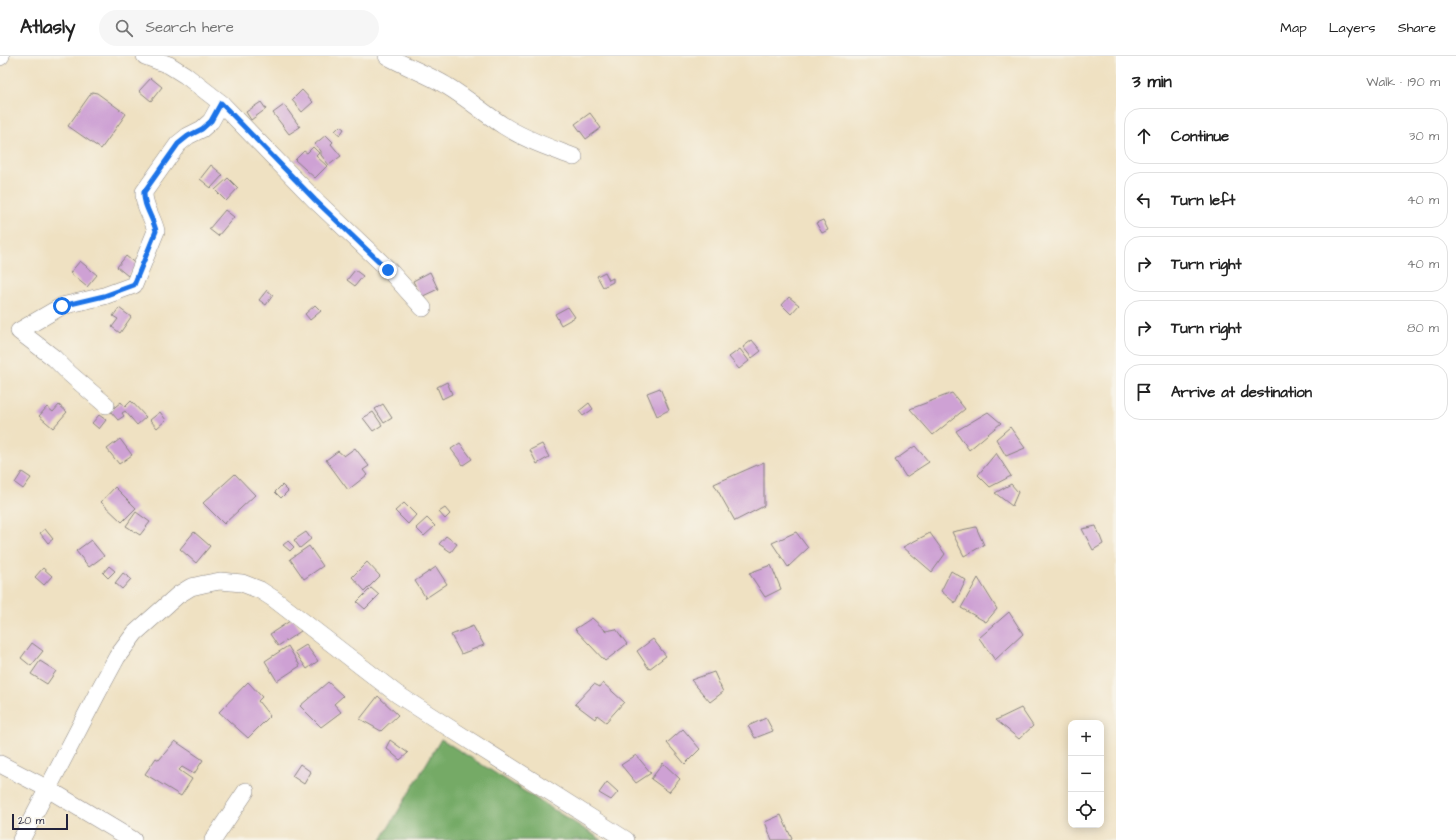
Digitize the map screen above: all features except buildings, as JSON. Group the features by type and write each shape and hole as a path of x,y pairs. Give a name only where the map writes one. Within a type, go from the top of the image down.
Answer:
{"street":[{"path":"145,56 169,65 185,75 221,103 315,200 388,270 423,308"},
{"path":"387,56 446,85 475,104 503,126 519,135 574,157"},
{"path":"106,405 54,358 18,332 62,306 104,296 134,285 156,231 154,222 144,202 144,192 178,144 188,136 202,129 211,121 221,103"},
{"path":"21,840 117,657 135,633 178,595 191,587 220,581 242,582 260,590 274,599 397,694 454,732 626,840"},
{"path":"0,764 48,789 133,840"},
{"path":"213,840 246,792"}],"green space":[{"path":"441,739 602,840 381,840"}],"route":[{"path":"62,306 104,296 134,285 156,231 154,222 144,202 144,192 170,153 188,136 202,129 211,121 221,103 315,200 388,270"}]}
